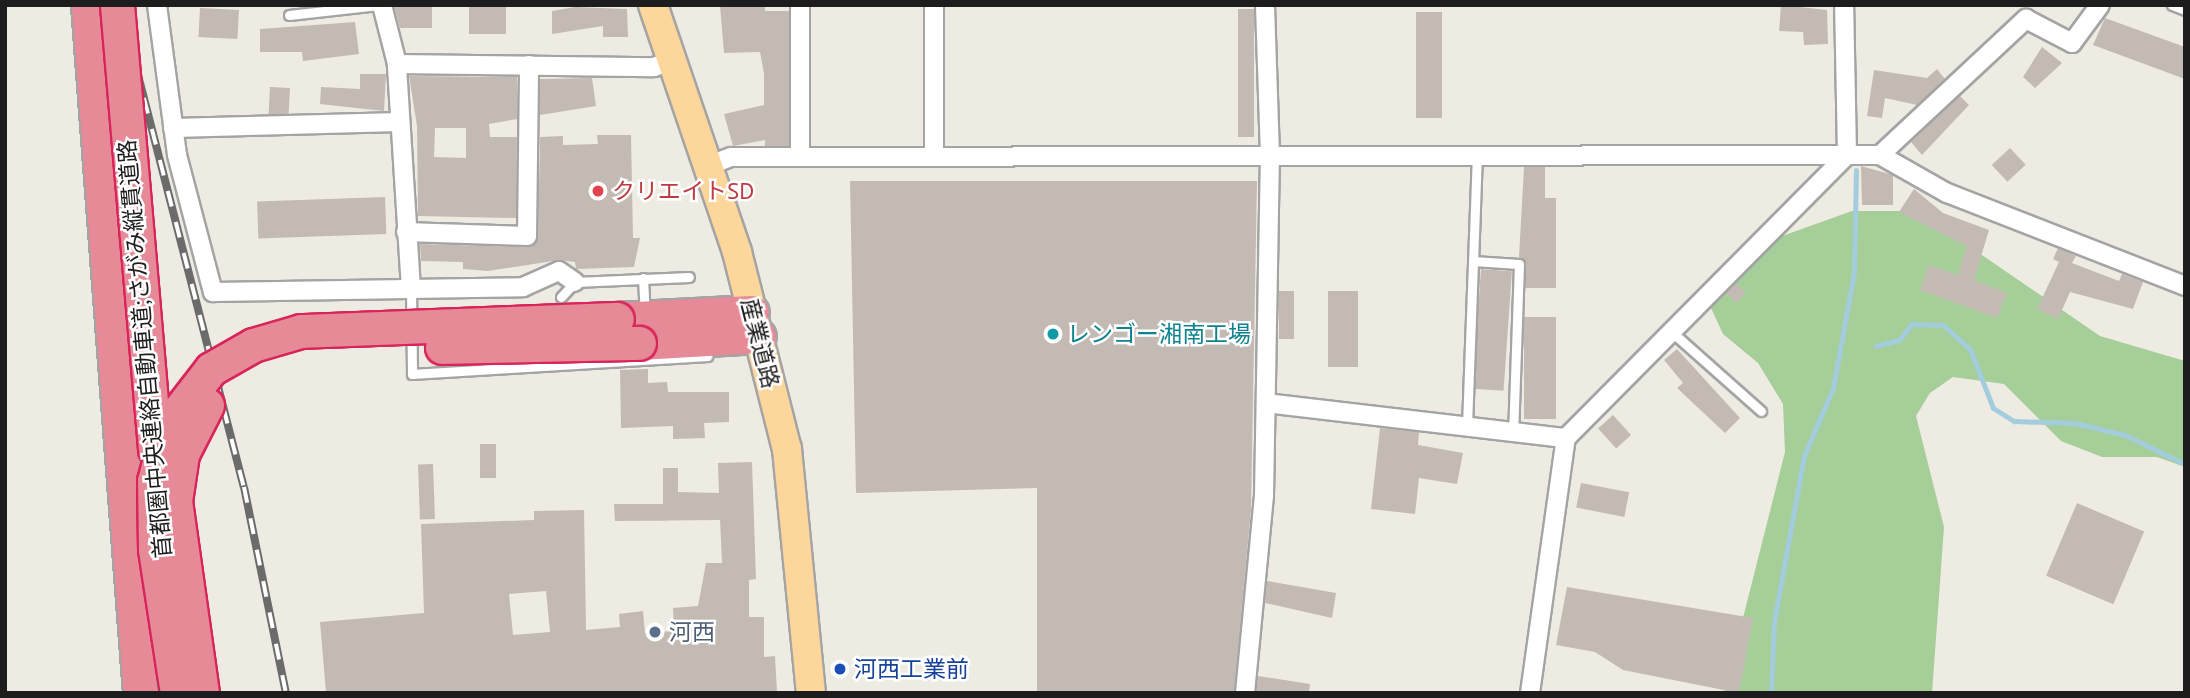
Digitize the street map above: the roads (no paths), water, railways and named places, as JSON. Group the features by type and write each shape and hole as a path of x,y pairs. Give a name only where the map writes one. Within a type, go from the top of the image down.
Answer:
{"highway":[{"name":"首都圏中央連絡自動車道;さがみ縦貫道路","path":"88,5 140,693"},
{"name":"首都圏中央連絡自動車道;さがみ縦貫道路","path":"117,5 171,693"},
{"path":"177,693 155,549 154,481 170,422 211,369 253,345 302,331 617,319 755,324"},
{"path":"202,693 175,501 190,433 229,383 274,362 328,351 639,343 755,324"},
{"path":"130,533 131,693"}],"main road":[{"name":"産業道路","path":"653,5 676,59 710,164 787,449 811,693"}],"street":[{"path":"157,5 173,128 213,292 523,286 559,271 575,282"},
{"path":"380,5 397,64 411,289"},
{"path":"800,5 800,157"},
{"path":"934,5 934,156"},
{"path":"1245,693 1266,403 1270,156 1265,5"},
{"path":"1530,693 1566,438 1847,155 1844,5"},
{"path":"1880,155 2026,19 2072,43 2100,5"},
{"path":"397,64 654,67 676,59"},
{"path":"406,232 527,236 529,65"},
{"path":"173,128 400,122"},
{"path":"710,164 731,157 1880,155 1947,193 2185,286"},
{"path":"1266,403 1566,438"}],"lane":[{"path":"289,15 380,5"},
{"path":"2172,5 2185,10"},
{"path":"1467,426 1477,155"},
{"path":"1473,261 1519,264 1513,432"},
{"path":"561,297 575,282 689,277"},
{"path":"643,278 644,300"},
{"path":"411,289 412,374 707,356"},
{"path":"1672,332 1761,411"}],"waterway":[{"path":"1771,693 1774,622 1804,456 1833,388 1854,273 1856,170"},
{"path":"1876,346 1899,340 1912,324 1943,325 1970,349 1993,408 2014,421 2075,423 2125,435 2185,464"}],"railway":[{"path":"120,5 244,487 286,693"}],"place":[{"name":"クリエイトSD","path":"598,191"},
{"name":"レンゴー湘南工場","path":"1053,334"},
{"name":"河西","path":"655,632"},
{"name":"河西工業前","path":"840,669"}]}
